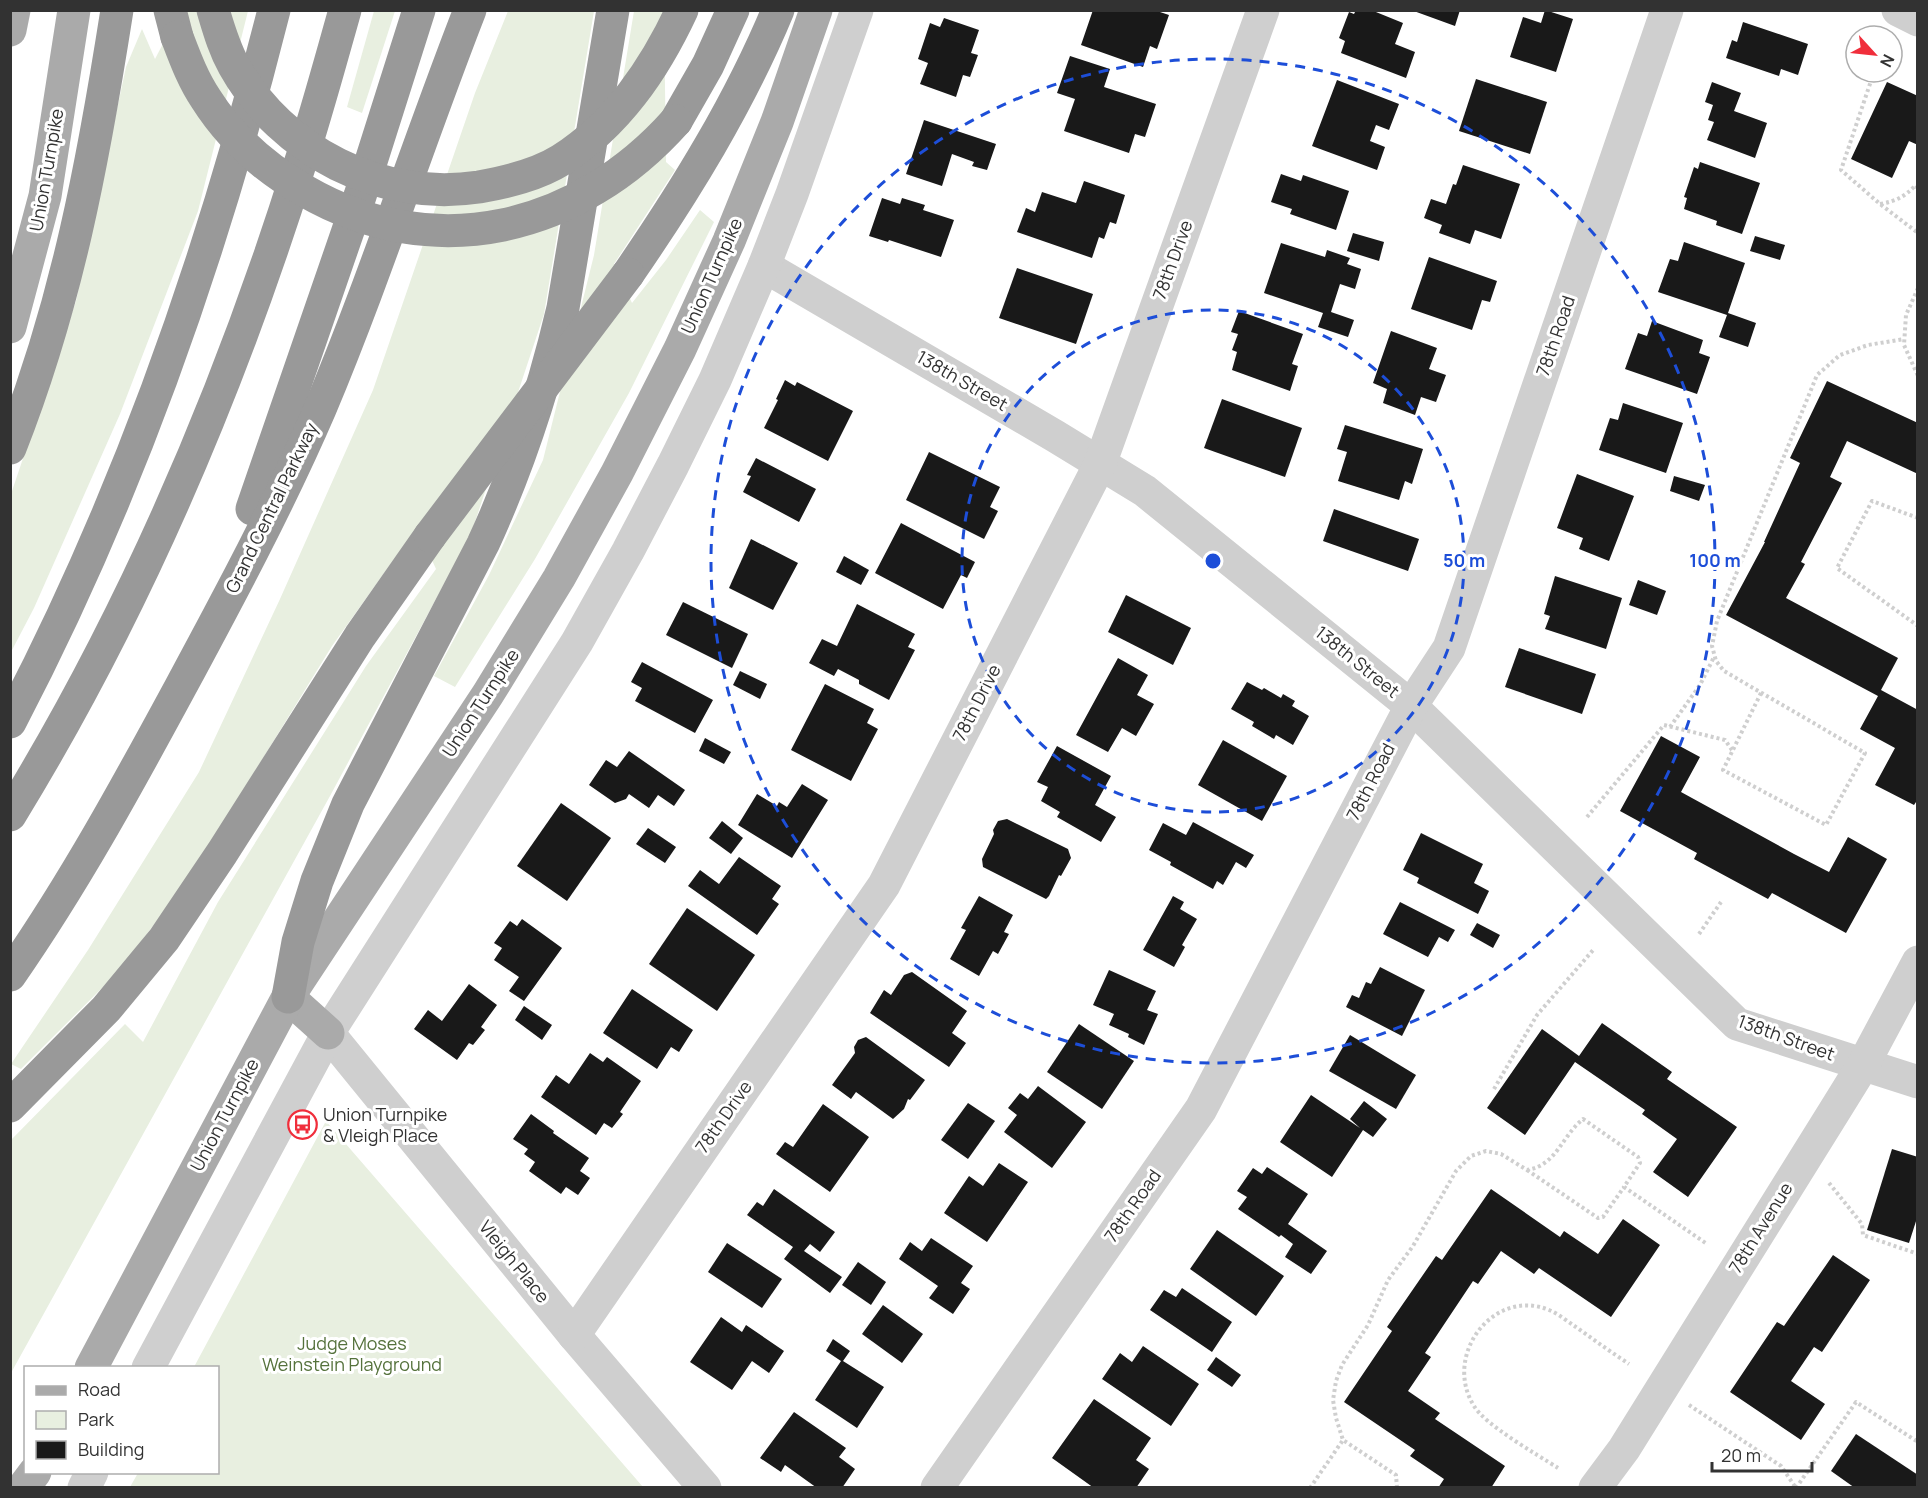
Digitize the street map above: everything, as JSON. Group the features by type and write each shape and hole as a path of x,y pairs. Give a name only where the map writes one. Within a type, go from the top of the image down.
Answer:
{"highway":[{"path":"10,448 52,329 72,256 94,154 117,10"},
{"path":"213,10 221,38 249,89 272,116 311,150 356,174 406,188 436,190 465,189 497,184 531,174 559,161 583,144 608,123 628,100 667,42 682,10"},
{"path":"10,723 66,611 149,416 176,345 224,194 274,10"},
{"path":"10,815 102,653 140,578 197,448 276,238 303,156 345,10"},
{"path":"208,636 316,327 420,10"},
{"name":"Grand Central Parkway","path":"10,975 35,940 110,817 251,553 319,411 350,334 470,10"},
{"path":"288,997 301,932 317,881 348,804 483,544 502,503 533,417 563,308 613,10"},
{"path":"174,24 191,72 205,98 222,122 245,147 266,165 318,199 376,221 438,232 470,231 537,217 592,191 610,179 660,139 676,121 708,65 734,10"},
{"path":"10,1106 106,1009 164,939 222,853 360,636 430,536 628,274 734,105 778,10"}],"main road":[{"path":"10,30 14,10"},
{"name":"Union Turnpike","path":"10,327 33,245 54,146 74,10"},
{"name":"Union Turnpike","path":"92,1366 288,997 488,694 559,579 601,504 703,300 777,123 816,10"},
{"path":"10,299 33,245"},
{"path":"288,997 328,1033"},
{"path":"23,1488 35,1474"},
{"path":"29,1488 36,1474"}],"street":[{"path":"149,1366 328,1033 577,642 673,465 715,380 764,266 857,10"},
{"name":"78th Drive","path":"574,1335 884,885 1100,464 1263,10"},
{"name":"78th Road","path":"937,1488 1201,1109 1411,706 1449,648 1667,10"},
{"path":"1898,10 1917,20"},
{"name":"138th Street","path":"764,266 1145,491 1411,706 1737,1024 1917,1082"},
{"name":"78th Avenue","path":"1595,1488 1624,1449 1863,1065 1917,962"},
{"name":"Vleigh Place","path":"328,1033 574,1335 705,1488"},
{"path":"84,1488 91,1474"}],"path":[{"path":"1870,84 1841,170 1917,233"},
{"path":"1880,204 1896,201 1916,185 1917,189"},
{"path":"1917,288 1906,315 1904,339 1904,345 1917,376"},
{"path":"1761,693 1723,770 1826,825 1864,753 1724,671 1715,657 1712,646 1717,621 1817,375 1840,355 1868,345 1904,339"},
{"path":"1917,518 1872,501 1837,568 1917,626"},
{"path":"1670,727 1700,685 1715,657"},
{"path":"1587,817 1664,725 1725,740 1733,751"},
{"path":"1699,934 1721,902"},
{"path":"1494,1089 1537,1015 1594,948"},
{"path":"1397,1488 1396,1476 1344,1440 1336,1418 1333,1400 1336,1381 1342,1365 1368,1325 1389,1280 1413,1246 1456,1171 1471,1156 1486,1150 1501,1154 1598,1218 1603,1217 1640,1163 1638,1157 1582,1119 1552,1158 1539,1168 1527,1170"},
{"path":"1829,1183 1862,1224 1863,1235 1917,1254"},
{"path":"1624,1187 1707,1244"},
{"path":"1558,1468 1498,1428 1475,1409 1465,1386 1463,1368 1467,1349 1477,1332 1503,1310 1535,1306 1549,1310 1564,1319 1629,1364"},
{"path":"1689,1405 1781,1466 1796,1488 1856,1402 1917,1442"},
{"path":"1310,1488 1344,1440"}],"green space":[{"path":"180,11 248,11 198,211 120,414 34,608 11,652 11,494 76,301 126,67 142,29 155,59"},
{"path":"374,11 395,11 362,113 347,107"},
{"path":"508,11 594,11 544,314 471,534 330,796 11,1373 11,1140 125,1024 143,1042 218,902 366,666 436,569 417,527 332,646 188,880 117,973 21,1069 11,1064 88,950 199,772 280,599 373,390 475,93"},
{"path":"634,11 664,11 666,162 675,170 614,264 632,303 666,260 700,210 714,222 629,393 535,559 455,687 434,676 489,575 543,460 594,255"},
{"name":"Judge Moses Weinstein Playground","path":"326,1121 643,1487 130,1487 137,1474 219,1474 219,1366 195,1366"}],"building":[{"path":"1093,10 1154,10 1169,15 1157,49 1150,46 1143,67 1081,45"},
{"path":"1356,10 1371,10 1403,23 1395,44 1415,52 1406,78 1341,53 1345,41 1339,38 1349,12 1354,14"},
{"path":"1411,10 1460,10 1455,26"},
{"path":"1545,10 1573,19 1556,72 1510,57 1523,17 1541,23"},
{"path":"944,18 979,30 971,53 978,55 970,77 963,75 956,97 920,84 928,63 918,59 930,23 940,27"},
{"path":"1743,22 1808,44 1798,75 1781,69 1779,76 1726,58 1732,40 1737,42"},
{"path":"1070,56 1110,69 1104,87 1156,104 1145,137 1135,134 1129,153 1064,131 1075,99 1057,93"},
{"path":"1476,79 1547,102 1530,154 1459,131"},
{"path":"1337,80 1399,104 1389,130 1376,125 1370,141 1385,147 1377,170 1312,146"},
{"path":"1712,82 1741,93 1734,111 1767,123 1755,158 1707,140 1714,122 1708,120 1713,105 1705,102"},
{"path":"1886,84 1891,84 1918,96 1918,145 1909,141 1892,178 1851,159"},
{"path":"924,120 996,144 987,170 972,166 974,162 952,154 942,186 906,174"},
{"path":"1700,162 1760,183 1742,234 1716,225 1717,221 1684,209 1687,198 1684,197 1694,167 1698,169"},
{"path":"1463,165 1520,184 1501,239 1475,230 1470,244 1439,233 1442,225 1424,218 1431,199 1446,204"},
{"path":"1281,174 1301,181 1303,175 1349,191 1336,230 1290,214 1292,209 1271,202"},
{"path":"1084,181 1125,195 1116,224 1110,222 1104,239 1099,237 1092,258 1017,232 1026,208 1035,212 1042,192 1076,203"},
{"path":"882,198 900,204 902,198 925,205 923,210 954,220 941,257 869,236"},
{"path":"1353,233 1384,242 1379,261 1347,251"},
{"path":"1755,236 1785,245 1780,260 1750,251"},
{"path":"1684,242 1745,263 1728,313 1756,323 1748,347 1719,337 1727,315 1658,292 1670,259 1678,261"},
{"path":"1281,243 1325,257 1327,250 1350,258 1347,264 1361,269 1355,289 1340,284 1331,312 1354,320 1348,337 1318,327 1323,313 1264,293"},
{"path":"1429,257 1497,281 1490,302 1482,300 1472,330 1411,309"},
{"path":"1017,268 1093,294 1076,344 999,318"},
{"path":"1239,311 1303,334 1292,364 1298,366 1290,391 1232,370 1237,352 1232,350 1238,334 1231,332"},
{"path":"1652,321 1703,340 1699,353 1710,357 1697,394 1625,369 1638,333 1647,336"},
{"path":"1391,331 1437,348 1429,369 1446,375 1436,402 1421,397 1415,415 1383,403 1387,389 1373,383"},
{"path":"785,380 795,386 797,382 853,411 828,461 764,428"},
{"path":"1827,381 1918,423 1918,474 1847,441 1830,477 1842,483 1801,562 1805,564 1786,598 1898,658 1881,690 1918,710 1918,799 1914,805 1875,785 1895,748 1860,729 1878,696 1726,615 1765,542 1800,463 1790,458"},
{"path":"1222,399 1302,428 1285,477 1204,448"},
{"path":"1623,403 1683,423 1666,473 1599,450 1610,418 1618,420"},
{"path":"1345,425 1423,449 1412,484 1405,481 1399,500 1338,481 1347,452 1337,449"},
{"path":"929,452 1000,487 990,507 998,511 984,539 906,500"},
{"path":"756,458 816,489 799,522 743,492 751,476 747,475"},
{"path":"1577,474 1634,496 1609,561 1579,549 1583,538 1557,528"},
{"path":"1674,476 1705,485 1699,501 1670,491"},
{"path":"1334,509 1419,539 1408,571 1323,541"},
{"path":"901,523 975,562 967,578 961,575 943,609 875,573"},
{"path":"751,539 798,563 773,610 729,588"},
{"path":"844,556 869,570 861,585 836,572"},
{"path":"1555,576 1622,598 1606,649 1545,629 1550,616 1544,614"},
{"path":"1638,580 1666,591 1657,615 1629,605"},
{"path":"1126,595 1191,628 1173,665 1108,632"},
{"path":"683,602 748,634 732,668 666,635"},
{"path":"857,604 915,634 908,647 915,650 889,700 859,684 859,680 838,669 834,676 809,663 822,639 837,646"},
{"path":"1519,648 1596,674 1582,714 1505,687"},
{"path":"1118,658 1148,675 1137,695 1154,704 1136,736 1122,728 1108,752 1076,735"},
{"path":"642,662 713,700 695,733 635,701 642,688 631,682"},
{"path":"740,671 767,684 760,699 733,685"},
{"path":"1247,682 1262,690 1264,688 1281,698 1283,694 1295,701 1292,706 1309,716 1293,745 1276,735 1274,739 1252,726 1254,722 1231,709"},
{"path":"825,684 874,709 867,723 878,729 851,781 791,750"},
{"path":"1661,736 1700,757 1681,792 1794,854 1829,872 1848,837 1887,859 1846,933 1772,893 1768,899 1694,859 1697,853 1620,811"},
{"path":"705,738 731,752 724,764 699,751"},
{"path":"1223,740 1287,776 1262,821 1198,785"},
{"path":"1057,746 1111,776 1095,805 1116,817 1101,842 1057,817 1060,812 1041,801 1048,787 1037,782"},
{"path":"629,751 685,790 674,806 658,795 649,808 629,794 626,799 615,803 589,785 606,760 617,767"},
{"path":"802,784 828,800 792,858 738,825 757,794 777,806 779,802 787,807"},
{"path":"561,803 611,838 567,901 517,866"},
{"path":"1007,819 1068,849 1071,858 1046,899 983,867 982,859 994,834 993,830 998,821"},
{"path":"722,821 743,838 731,854 709,838"},
{"path":"1193,822 1254,855 1246,868 1236,862 1223,885 1217,881 1213,889 1170,865 1171,862 1149,850 1163,823 1186,835"},
{"path":"648,828 676,847 665,863 636,844"},
{"path":"1421,833 1483,864 1474,883 1489,891 1478,914 1417,883 1419,878 1403,870"},
{"path":"739,857 781,886 772,899 779,904 757,935 688,886 700,870 719,884"},
{"path":"979,896 1013,915 1004,932 1009,934 998,954 993,951 979,976 950,959 966,930 961,928"},
{"path":"1173,896 1184,902 1180,909 1197,919 1182,945 1185,947 1174,967 1143,950"},
{"path":"1400,902 1455,930 1448,942 1439,937 1428,957 1383,934"},
{"path":"687,908 755,955 717,1011 649,964"},
{"path":"522,919 562,948 524,1001 509,991 519,977 494,960 502,948 494,943 510,921 517,926"},
{"path":"1477,923 1500,935 1493,948 1470,935"},
{"path":"1380,967 1425,990 1402,1036 1346,1007 1352,995 1359,998 1366,982 1371,984"},
{"path":"1109,970 1156,991 1147,1010 1158,1014 1144,1045 1128,1037 1129,1034 1109,1025 1114,1014 1093,1005"},
{"path":"912,972 967,1011 952,1033 966,1043 949,1067 870,1013 884,990 891,995 904,975"},
{"path":"469,984 497,1005 481,1027 485,1030 473,1045 469,1043 457,1060 414,1029 428,1010 442,1021"},
{"path":"632,989 693,1030 679,1052 671,1047 657,1069 603,1033"},
{"path":"524,1006 552,1025 542,1040 515,1020"},
{"path":"1602,1023 1672,1072 1667,1079 1737,1127 1688,1197 1653,1172 1677,1139 1642,1114 1645,1110 1575,1062 1525,1135 1487,1108 1542,1029 1579,1056"},
{"path":"1079,1024 1134,1061 1102,1109 1047,1072"},
{"path":"1350,1035 1416,1075 1396,1109 1329,1071"},
{"path":"866,1037 925,1080 910,1100 908,1099 904,1109 893,1119 856,1092 851,1099 832,1085 855,1053 854,1047 858,1040"},
{"path":"590,1053 603,1062 607,1057 641,1081 620,1112 623,1114 612,1128 604,1123 596,1135 541,1097 556,1075 569,1084"},
{"path":"1038,1086 1086,1122 1052,1168 1004,1132 1017,1115 1008,1108 1020,1093 1028,1099"},
{"path":"1311,1095 1360,1128 1350,1119 1364,1101 1387,1119 1373,1137 1363,1130 1332,1177 1280,1142"},
{"path":"968,1103 995,1121 968,1159 941,1140"},
{"path":"823,1104 869,1137 830,1192 776,1154 785,1142 793,1147"},
{"path":"531,1114 554,1131 553,1133 589,1158 580,1171 590,1178 578,1195 566,1187 561,1194 529,1171 535,1162 524,1154 528,1149 513,1139"},
{"path":"1892,1149 1918,1157 1918,1215 1909,1243 1867,1230"},
{"path":"999,1163 1028,1182 987,1242 944,1213 969,1176 983,1186"},
{"path":"1267,1167 1308,1194 1288,1224 1327,1251 1311,1274 1285,1257 1293,1244 1238,1209 1247,1197 1237,1191 1253,1168 1262,1174"},
{"path":"774,1189 835,1232 820,1252 810,1244 804,1251 842,1277 830,1293 784,1259 793,1247 747,1215 757,1202 763,1206"},
{"path":"1491,1189 1560,1237 1564,1231 1598,1254 1623,1219 1660,1245 1611,1317 1539,1268 1534,1274 1501,1251 1478,1284 1473,1281 1425,1353 1431,1357 1408,1391 1440,1413 1435,1419 1505,1466 1491,1488 1438,1488 1444,1479 1410,1456 1415,1450 1344,1402 1392,1331 1387,1327 1436,1256 1442,1260"},
{"path":"1217,1230 1284,1276 1256,1316 1190,1269"},
{"path":"931,1238 973,1266 961,1283 970,1289 953,1314 929,1298 938,1286 899,1259 910,1242 922,1251"},
{"path":"727,1243 782,1279 762,1308 708,1272"},
{"path":"1833,1255 1870,1280 1822,1352 1814,1347 1791,1381 1825,1404 1801,1440 1730,1392 1777,1322 1784,1326"},
{"path":"858,1262 886,1282 871,1305 842,1285"},
{"path":"1182,1288 1232,1322 1212,1352 1150,1310 1164,1290 1176,1297"},
{"path":"883,1305 923,1334 902,1363 862,1334"},
{"path":"721,1317 742,1332 746,1325 784,1351 769,1373 752,1361 732,1390 690,1362"},
{"path":"833,1339 850,1351 843,1361 884,1387 857,1428 815,1400 841,1361 826,1351"},
{"path":"1143,1346 1199,1384 1171,1426 1102,1379 1120,1353 1132,1362"},
{"path":"1216,1357 1241,1375 1232,1387 1207,1370"},
{"path":"1094,1399 1151,1438 1136,1460 1149,1469 1136,1488 1094,1488 1052,1458"},
{"path":"794,1412 846,1448 839,1457 855,1469 842,1488 817,1488 785,1465 781,1472 760,1458"},
{"path":"1856,1434 1918,1475 1918,1488 1855,1488 1831,1471"}],"place":[{"name":"Union Turnpike & Vleigh Place","path":"302,1125"}]}
